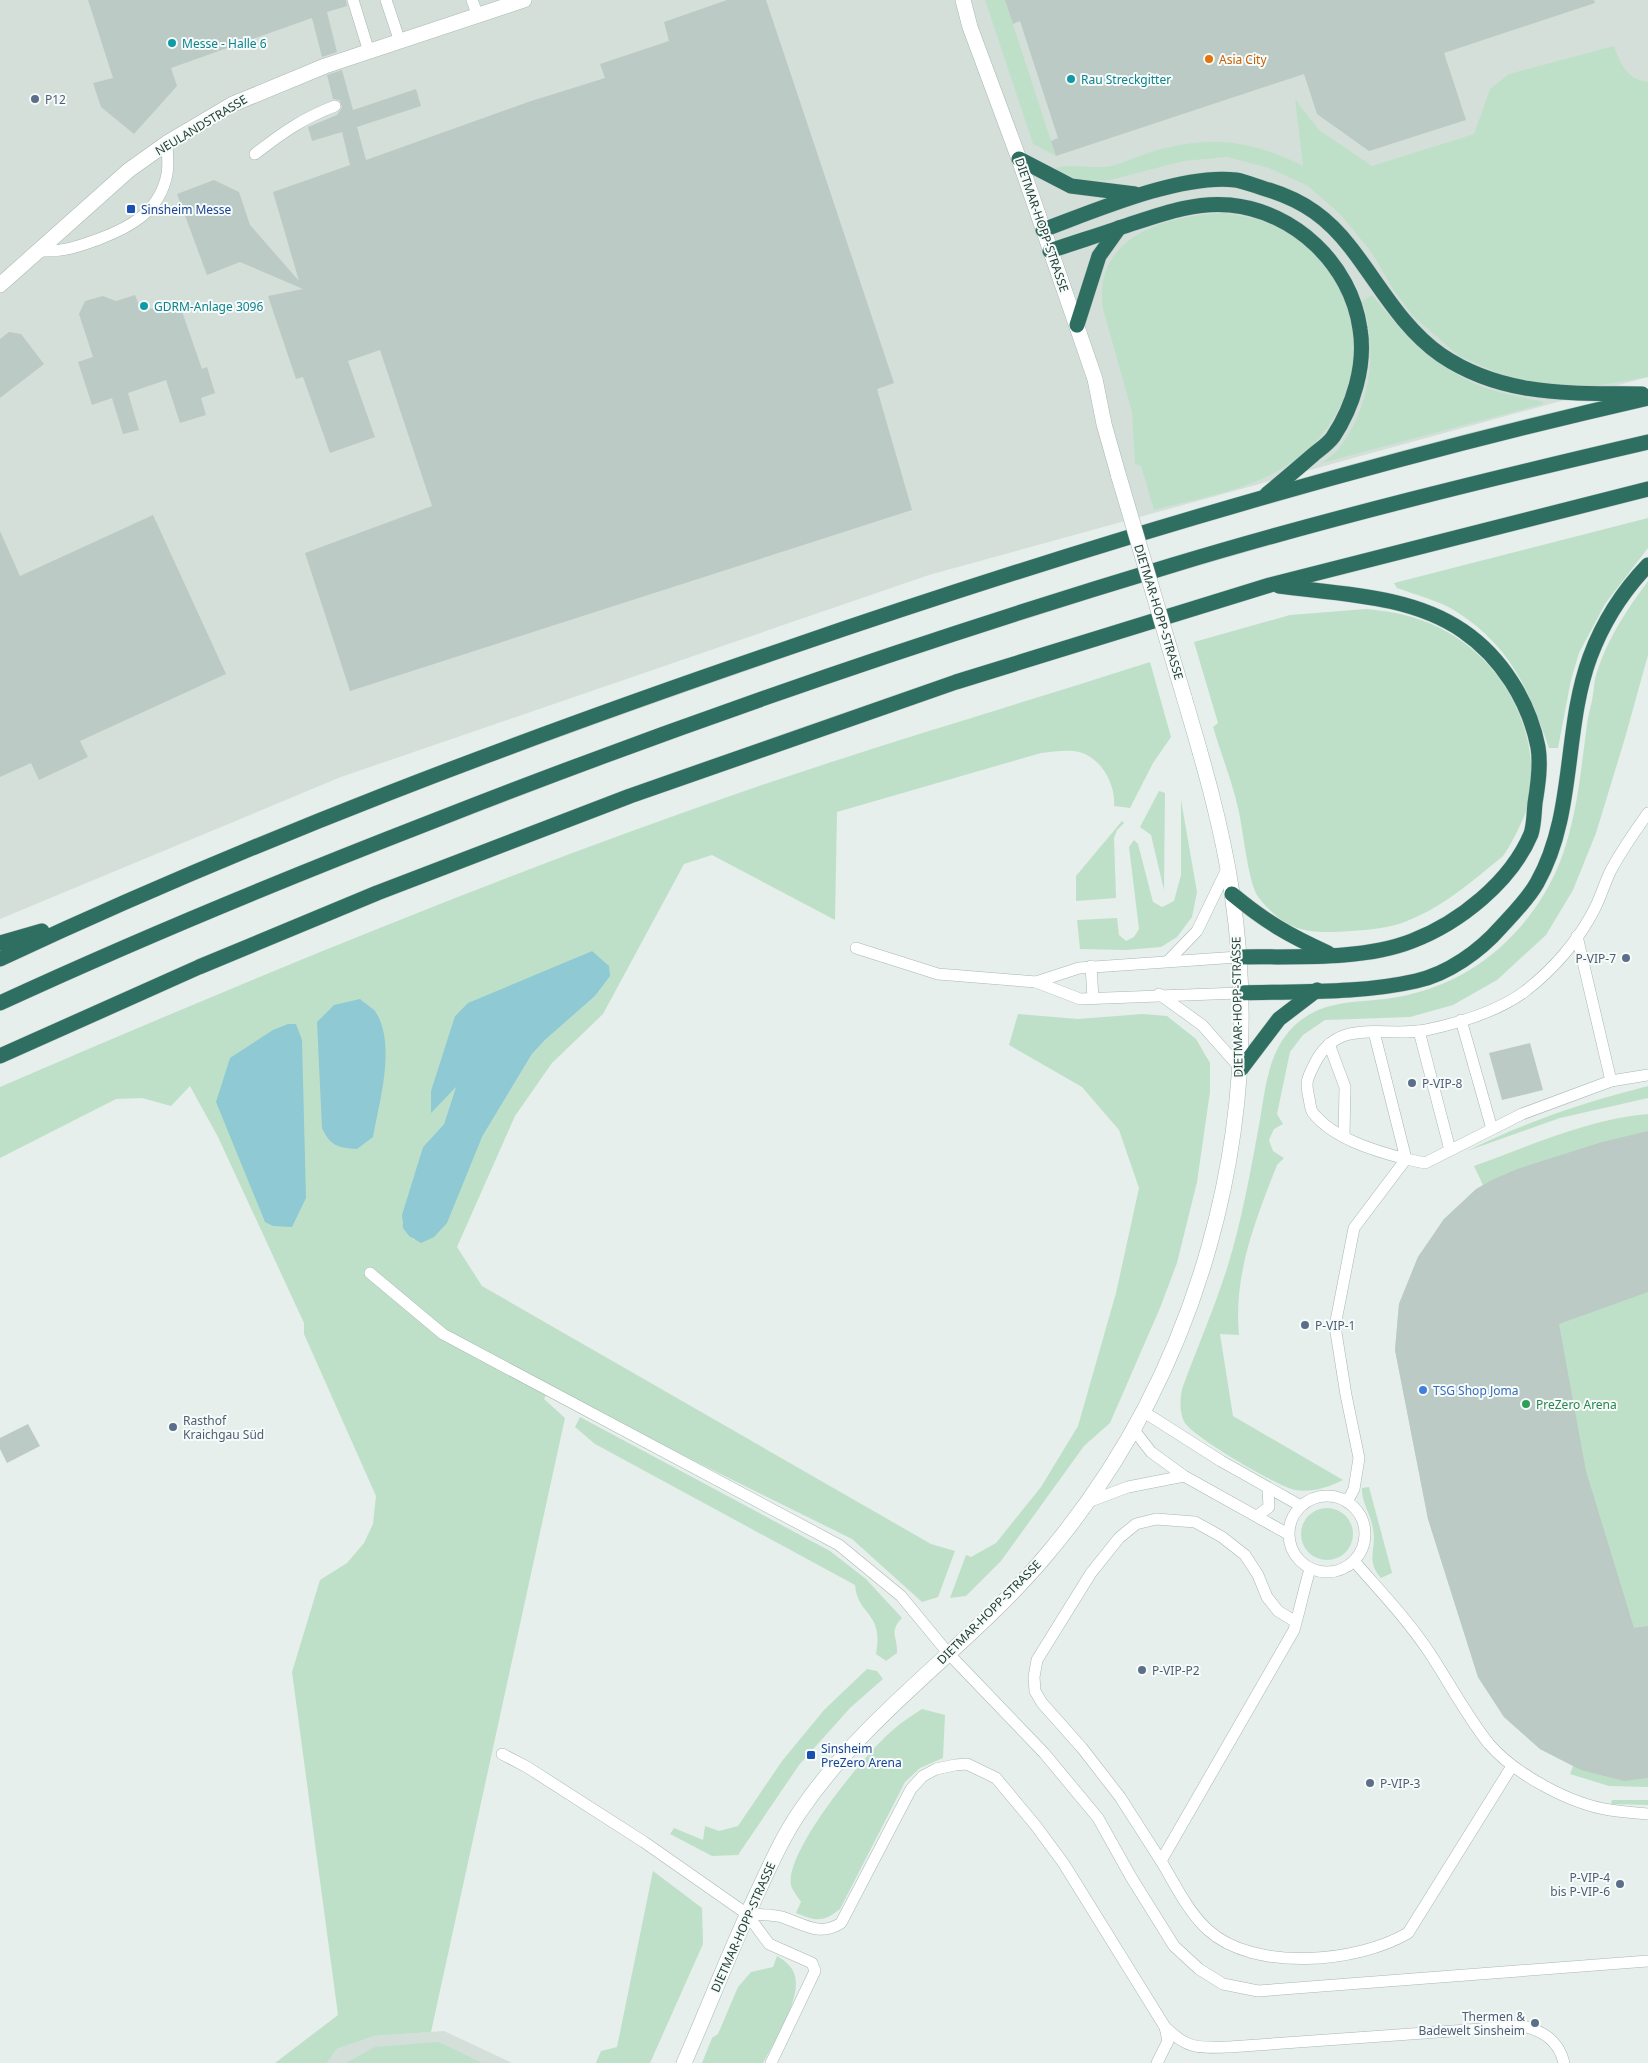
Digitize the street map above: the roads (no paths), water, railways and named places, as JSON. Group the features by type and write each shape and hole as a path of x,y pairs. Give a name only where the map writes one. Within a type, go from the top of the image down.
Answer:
{"highway":[{"path":"1019,159 1071,186 1141,195"},
{"path":"1043,230 1110,204 1141,195 1204,180 1236,180 1294,198 1321,217 1350,246 1413,331 1440,354 1464,368 1501,382 1534,391 1648,394"},
{"path":"1050,251 1165,213 1196,206 1228,204 1273,216 1313,242 1330,258 1350,292 1361,329 1360,362 1354,397 1332,438 1264,497"},
{"path":"1077,325 1099,256 1119,228"},
{"path":"0,959 291,830 477,758 661,692 990,579 1264,497 1497,434 1648,398"},
{"path":"0,1003 121,948 266,886 618,749 821,678 1177,564 1493,479 1648,442"},
{"path":"0,1056 199,967 377,893 630,796 956,682 1270,585 1648,489"},
{"path":"1239,993 1363,989 1417,981 1454,965 1488,942 1536,884 1554,842 1564,800 1575,718 1590,657 1611,611 1630,584 1648,565"},
{"path":"1238,957 1376,951 1411,942 1445,925 1479,902 1508,872 1531,833 1539,780 1538,748 1524,704 1507,675 1489,653 1462,630 1430,614 1400,604 1270,585"},
{"path":"1232,894 1264,920 1288,934 1332,954"},
{"path":"0,943 96,915"},
{"path":"1241,1069 1279,1019 1316,990"}],"street":[{"name":"NEULANDSTRASSE","path":"0,285 40,251 102,192 167,143 233,104 279,83 524,0"},
{"path":"958,0 970,26"},
{"name":"DIETMAR-HOPP-STRASSE","path":"684,2063 747,1914 785,1836 821,1782 873,1722 948,1654 1043,1560 1088,1502 1134,1430 1178,1340 1206,1258 1229,1167 1241,1069 1238,957 1232,894 1207,777 1104,424 1095,378 1019,159 970,26 963,0"}],"lane":[{"path":"353,0 369,52"},
{"path":"386,0 400,42"},
{"path":"472,0 478,16"},
{"path":"255,154 307,117 335,106"},
{"path":"40,251 60,252 126,229 148,212 157,198 167,174 167,143"},
{"path":"1648,813 1610,871 1595,908 1577,936 1547,972 1524,992 1490,1010 1461,1020 1419,1030 1354,1032 1334,1038 1318,1057 1305,1081 1312,1112 1344,1136 1381,1152 1425,1163 1522,1114 1611,1080 1648,1075"},
{"path":"1168,961 1197,932 1227,869"},
{"path":"1577,936 1611,1080"},
{"path":"856,948 938,974 1036,982 1080,998 1159,994 1239,993"},
{"path":"1036,982 1091,966 1238,957"},
{"path":"1091,966 1093,998"},
{"path":"1159,994 1202,1025 1241,1069"},
{"path":"1461,1020 1492,1129"},
{"path":"1419,1030 1450,1150"},
{"path":"1374,1032 1406,1159"},
{"path":"1330,1044 1345,1087 1344,1136"},
{"path":"1347,1502 1354,1489 1360,1458 1346,1395 1335,1326 1354,1228 1406,1159"},
{"path":"370,1273 443,1334 840,1545 901,1596 948,1654 1044,1752 1098,1818 1174,1946 1199,1969 1223,1984 1258,1991 1648,1961"},
{"path":"1144,1412 1268,1489 1301,1506"},
{"path":"1134,1430 1151,1452 1184,1476 1288,1534"},
{"path":"1088,1502 1128,1487 1184,1476"},
{"path":"1257,1516 1269,1507 1268,1489"},
{"path":"1324,1496 1336,1497 1347,1502 1362,1520 1365,1535 1363,1547 1354,1561 1342,1570 1330,1573 1310,1569 1296,1557 1288,1534 1292,1519 1301,1506 1310,1500 1324,1496"},
{"path":"1296,1622 1278,1611 1267,1597 1258,1575 1245,1555 1222,1537 1195,1522 1156,1520 1136,1524 1119,1538 1091,1573 1037,1660 1034,1678 1035,1691 1042,1703 1082,1748 1120,1797 1188,1905 1207,1929 1229,1945 1279,1957 1325,1957 1363,1951 1391,1943 1408,1933 1512,1766"},
{"path":"1354,1561 1401,1615 1428,1650 1469,1716 1490,1744 1512,1766 1526,1777 1577,1800 1608,1810 1648,1814"},
{"path":"1161,1860 1254,1702 1296,1622 1310,1569"},
{"path":"502,1754 527,1767 644,1842 747,1914 769,1944 812,1963 816,1970 771,2063"},
{"path":"747,1914 781,1917 816,1929 827,1930 841,1923 911,1789 923,1776 936,1769 967,1764 996,1778 1036,1826 1064,1864 1165,2027 1187,2045 1205,2048 1524,2026 1538,2029 1548,2035 1559,2048 1564,2063"},
{"path":"1157,2063 1168,2041 1165,2027"}],"water":[{"path":"592,951 609,966 610,976 595,996 532,1054 482,1137 447,1223 434,1237 421,1243 409,1236 403,1228 402,1215 423,1147 444,1124 456,1087 431,1113 431,1091 455,1016 468,1003"},
{"path":"360,999 375,1011 381,1024 386,1056 373,1137 357,1149 336,1145 328,1139 322,1128 317,1022 334,1005"},
{"path":"288,1024 296,1024 302,1040 306,1198 292,1227 273,1226 265,1222 216,1102 230,1058 273,1030"}],"place":[{"name":"Messe - Halle 6","path":"172,43"},
{"name":"Asia City","path":"1209,59"},
{"name":"Rau Streckgitter","path":"1071,79"},
{"name":"P12","path":"35,99"},
{"name":"Sinsheim Messe","path":"131,209"},
{"name":"GDRM-Anlage 3096","path":"144,306"},
{"name":"P-VIP-7","path":"1626,958"},
{"name":"P-VIP-8","path":"1412,1083"},
{"name":"P-VIP-1","path":"1305,1325"},
{"name":"TSG Shop Joma","path":"1423,1390"},
{"name":"PreZero Arena","path":"1526,1404"},
{"name":"Rasthof Kraichgau Süd","path":"173,1427"},
{"name":"P-VIP-P2","path":"1142,1670"},
{"name":"Sinsheim PreZero Arena","path":"811,1755"},
{"name":"P-VIP-3","path":"1370,1783"},
{"name":"P-VIP-4 bis P-VIP-6","path":"1620,1884"},
{"name":"Thermen & Badewelt Sinsheim","path":"1535,2023"}]}
